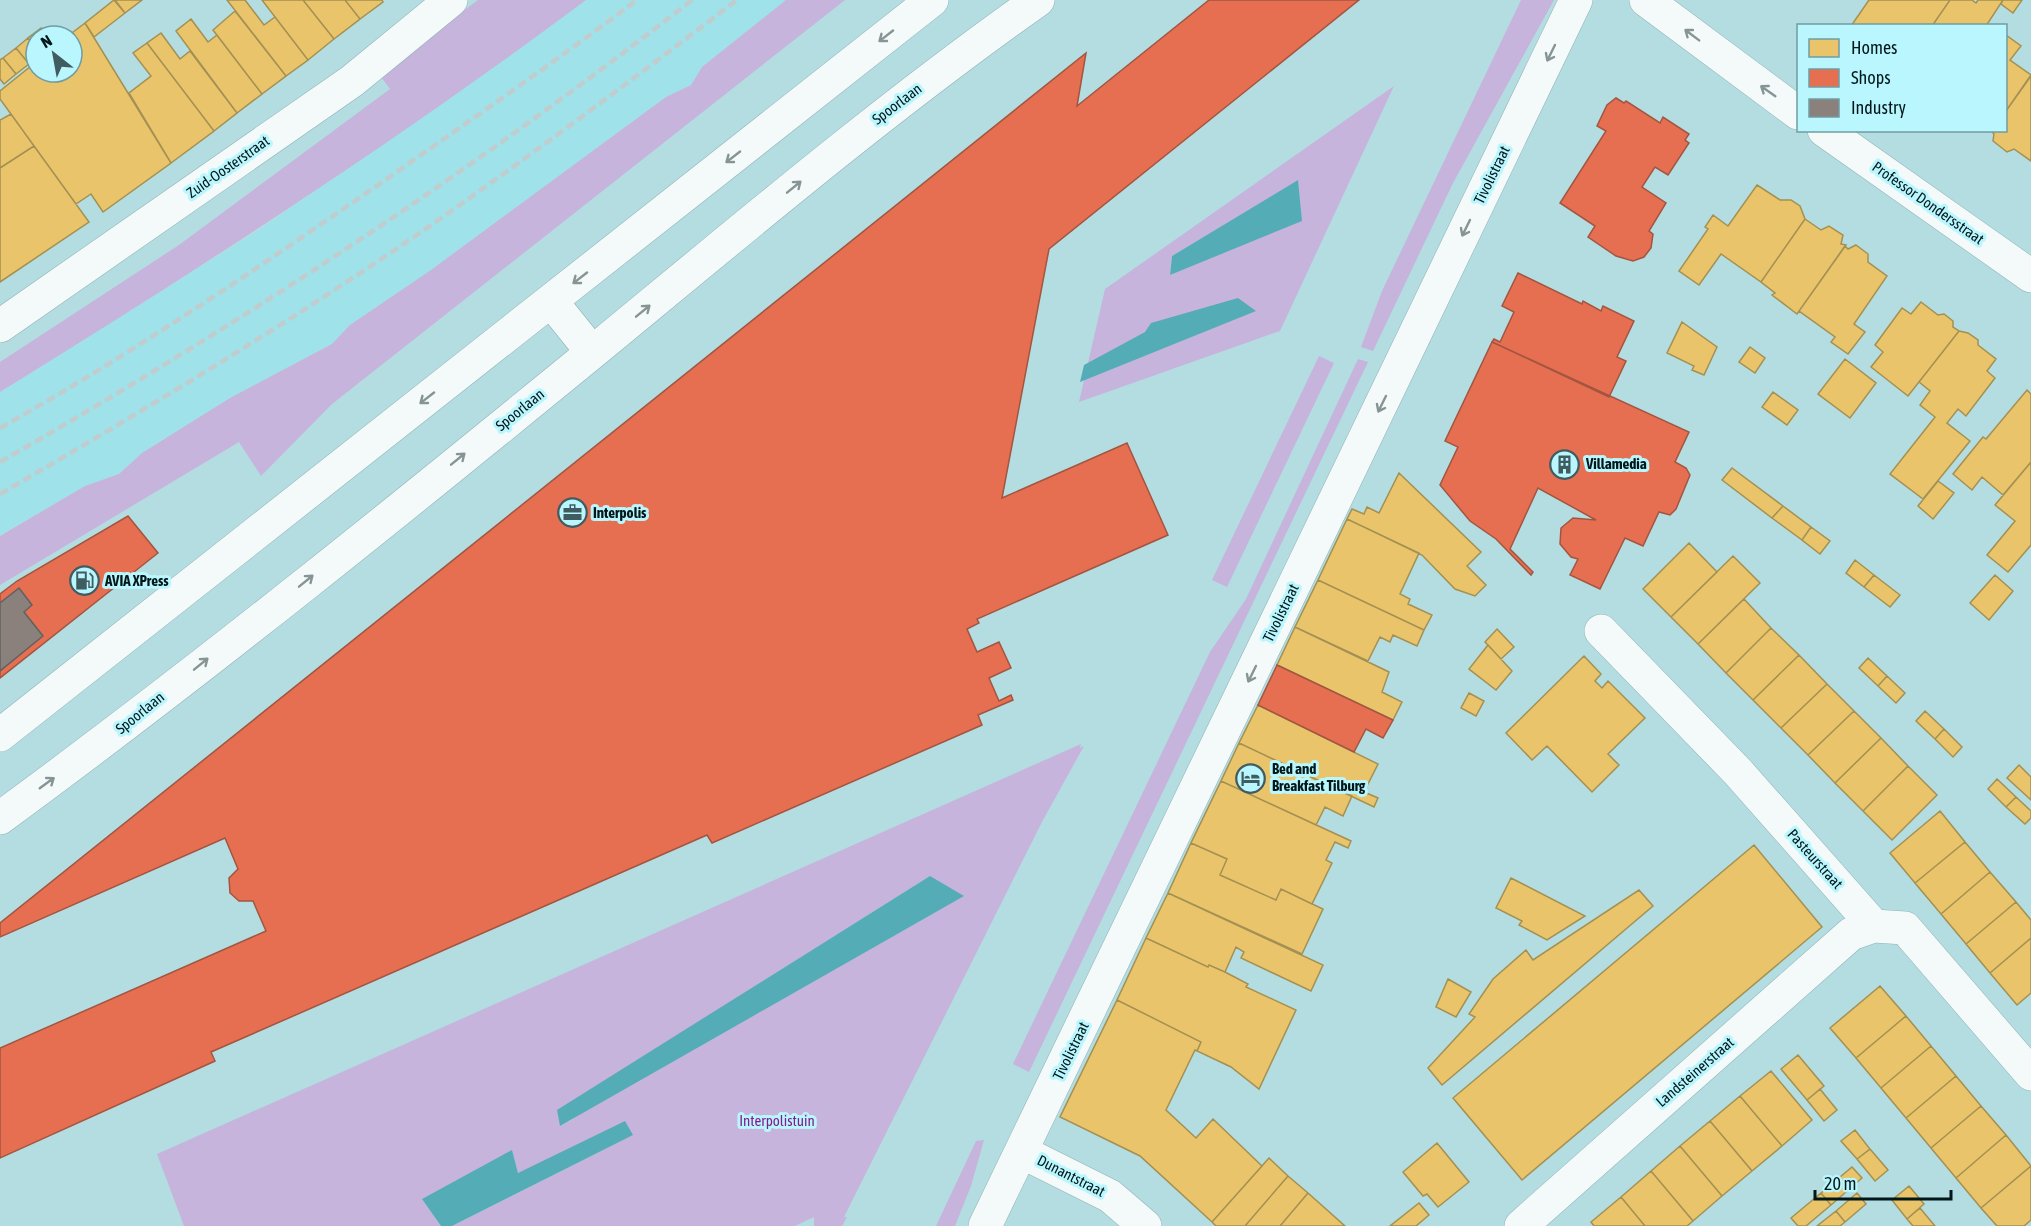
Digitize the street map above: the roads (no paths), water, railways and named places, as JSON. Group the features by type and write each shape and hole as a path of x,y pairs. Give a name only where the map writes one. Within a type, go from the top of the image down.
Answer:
{"street":[{"name":"Zuid-Oosterstraat","path":"0,326 352,81 451,0"},
{"path":"0,735 932,0"},
{"name":"Spoorlaan","path":"0,818 112,736 592,352 862,131 1038,0"},
{"name":"Tivolistraat","path":"985,1226 1576,0"},
{"path":"1646,0 1797,111"},
{"name":"Professor Dondersstraat","path":"1827,132 2031,276"},
{"path":"550,301 592,352"},
{"name":"Pasteurstraat","path":"1601,631 1738,772 1874,927"},
{"path":"1874,927 1905,928 2031,1074"},
{"name":"Landsteinerstraat","path":"1521,1226 1851,934 1874,927"},
{"name":"Dunantstraat","path":"1022,1152 1110,1196 1145,1226"}],"railway":[{"path":"0,428 97,371 239,280 476,117 637,0"},
{"path":"0,462 179,356 354,243 525,125 692,0"},
{"path":"0,494 178,388 353,278 501,176 737,0"}],"place":[{"name":"Villamedia","path":"1565,464"},
{"name":"Interpolis","path":"572,513"},
{"name":"AVIA XPress","path":"84,581"},
{"name":"Bed and Breakfast Tilburg","path":"1251,778"}],"park label":[{"name":"Interpolistuin","path":"777,1121"}]}
